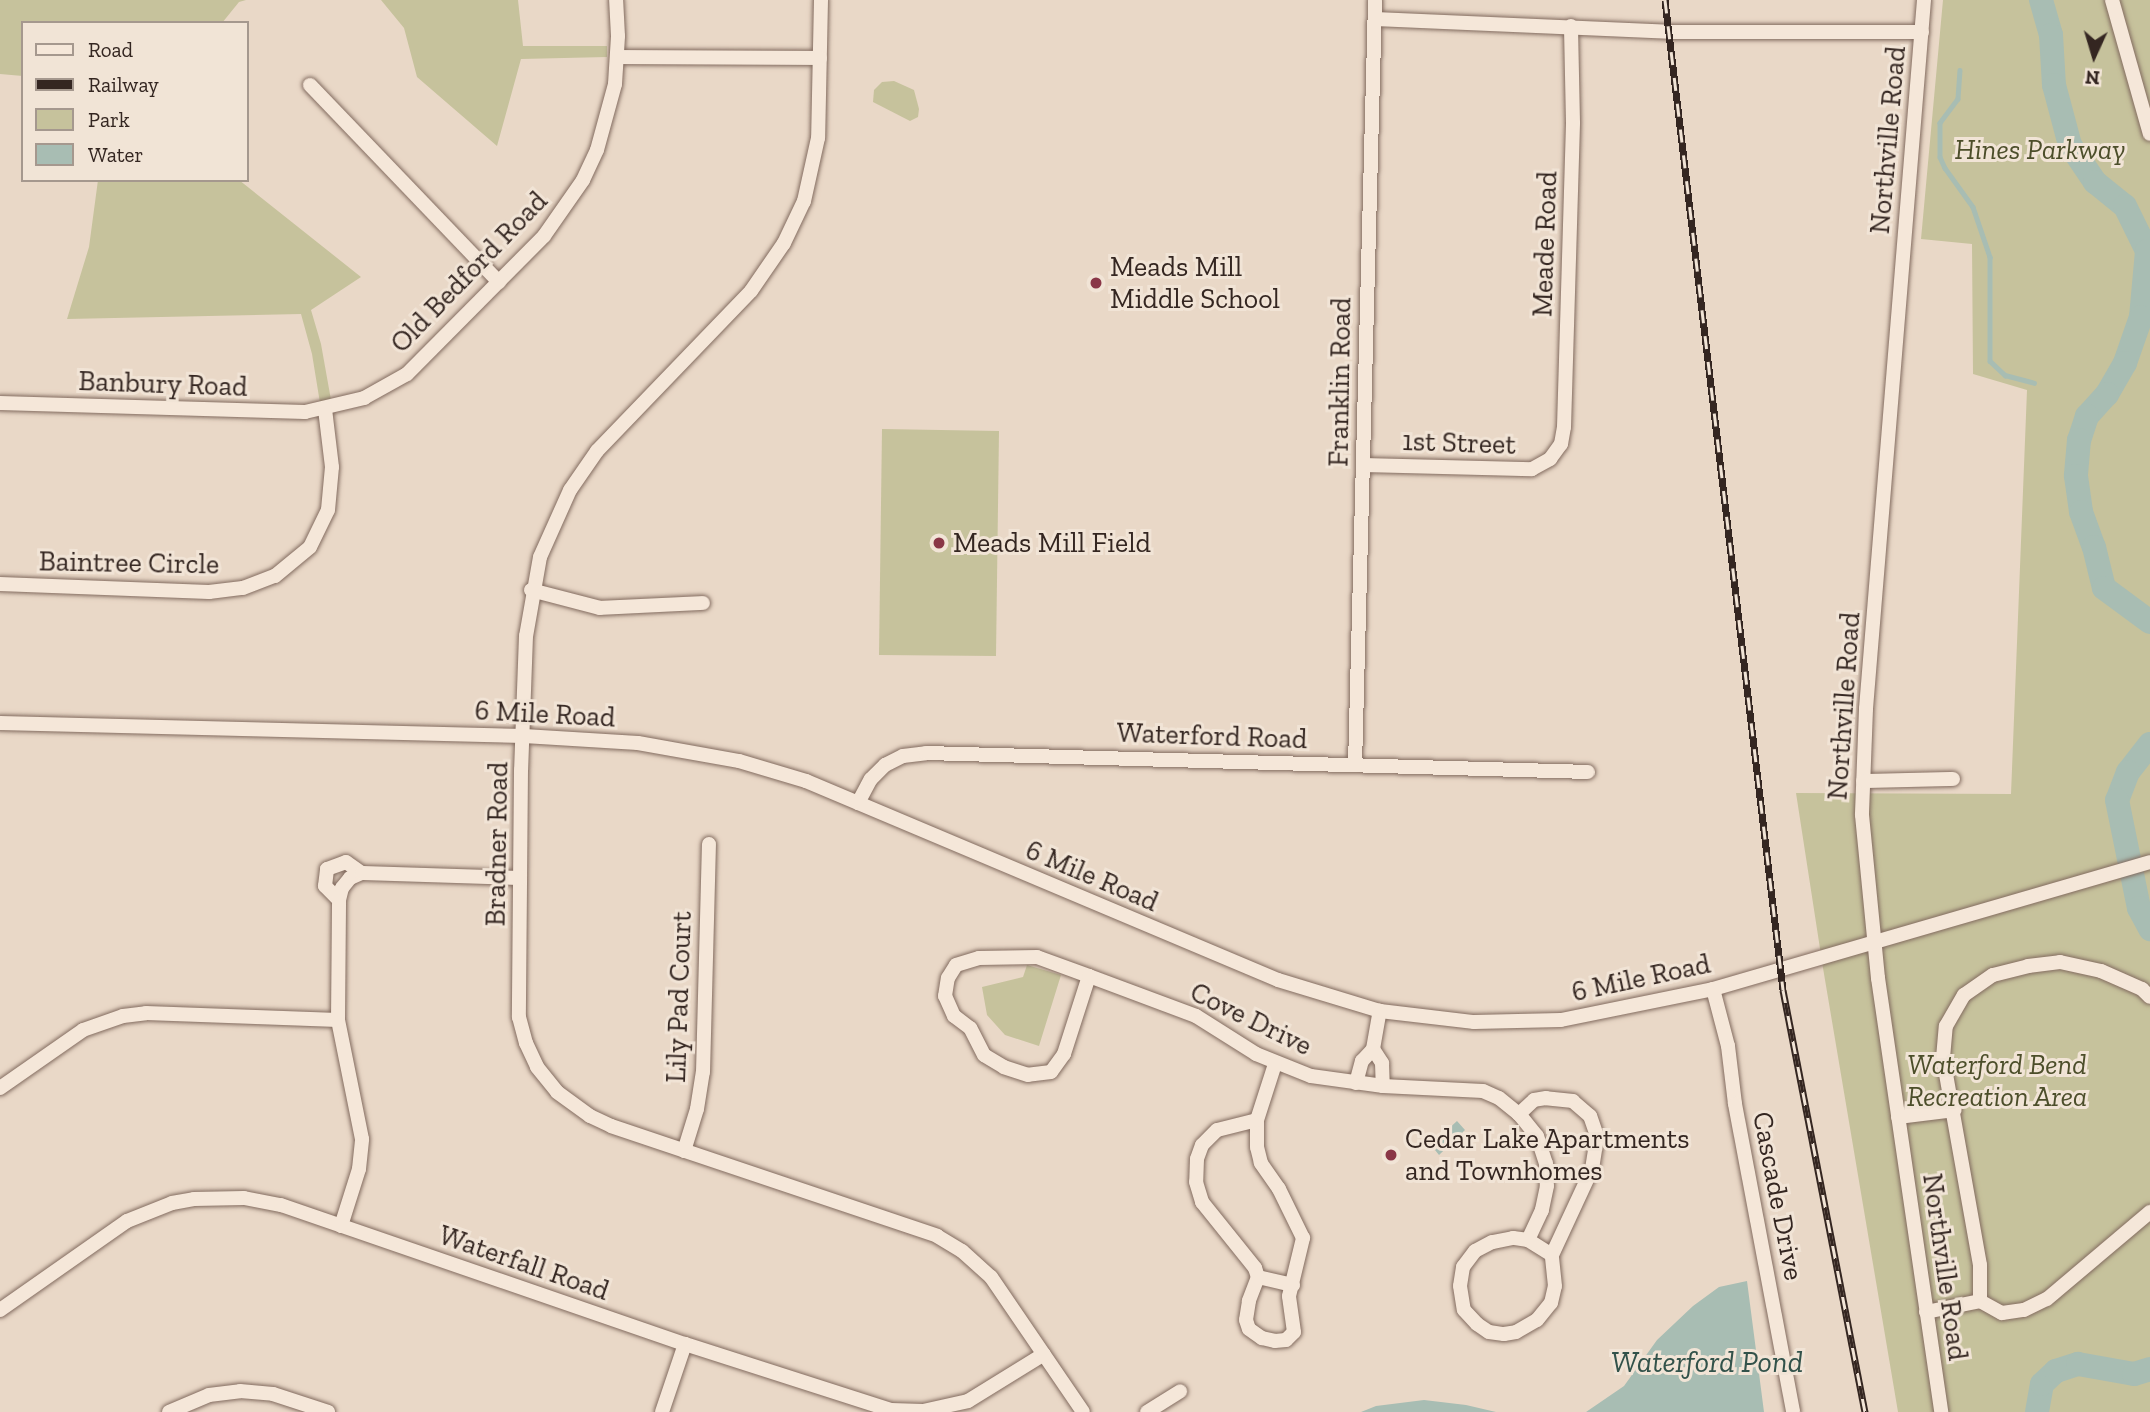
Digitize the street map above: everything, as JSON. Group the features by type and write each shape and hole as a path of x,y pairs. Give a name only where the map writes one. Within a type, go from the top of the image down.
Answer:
{"street":[{"name":"Old Bedford Road","path":"325,409 364,398 407,374 544,236 583,180 608,117 618,57 616,0"},
{"name":"Bradner Road","path":"821,0 820,118 813,166 804,201 784,243 751,291 611,436 585,468 552,525 531,590 526,636 519,1017 526,1043 537,1067 557,1091 590,1116 950,1243 991,1277 1083,1412"},
{"name":"Franklin Road","path":"1355,765 1375,0"},
{"name":"Northville Road","path":"1924,0 1866,709 1862,815 1875,943 1898,1117 1941,1412"},
{"path":"2112,0 2150,134"},
{"path":"1374,19 1669,32 1922,32"},
{"name":"Meade Road","path":"1550,459 1561,444 1564,427 1573,123 1571,26"},
{"path":"618,57 820,58"},
{"path":"310,85 499,282"},
{"name":"Banbury Road","path":"0,403 282,413 325,409"},
{"name":"Baintree Circle","path":"0,584 209,592 243,588 275,576 310,547 328,510 332,467 325,409"},
{"name":"1st Street","path":"1363,465 1518,470 1532,469 1550,459"},
{"path":"531,590 575,604 600,608 704,603"},
{"name":"6 Mile Road","path":"0,723 524,736 638,743 698,753 773,770 858,803 1278,980 1380,1011 1474,1022 1561,1020 1713,989 2150,862"},
{"name":"Waterford Road","path":"858,803 871,779 885,765 903,757 926,753 1588,772"},
{"path":"1863,781 1953,779"},
{"name":"Lily Pad Court","path":"684,1151 697,1109 703,1072 709,844"},
{"path":"339,900 325,886 327,869 346,862 362,873 520,878"},
{"path":"341,1226 359,1169 362,1139 338,1020 339,900 345,884 362,873"},
{"name":"Cove Drive","path":"1089,976 1064,1054 1051,1072 1028,1075 1004,1067 985,1055 970,1028 954,1016 945,996 948,978 956,965 979,958 1037,957 1089,976 1196,1016 1275,1064 1311,1076 1382,1086 1483,1091 1499,1098 1519,1114 1537,1136 1546,1163 1547,1186 1542,1210 1528,1240"},
{"path":"1980,1301 1980,1265 1955,1110 1943,1058 1947,1026 1964,995 1993,975 2060,962 2102,971 2142,989 2150,997"},
{"name":"Cascade Drive","path":"1713,989 1728,1046 1735,1104 1793,1412"},
{"path":"1356,1083 1362,1061 1373,1049 1380,1011"},
{"path":"0,1087 70,1037 96,1024 122,1016 146,1013 338,1020"},
{"path":"1373,1049 1382,1063 1382,1086"},
{"path":"1257,1120 1217,1130 1202,1145 1197,1159 1196,1182 1202,1202 1246,1253 1258,1277 1249,1301 1246,1320 1249,1329 1262,1338 1286,1340 1294,1332 1289,1296 1303,1238 1279,1189 1261,1163 1255,1136 1257,1120 1275,1064"},
{"path":"1519,1114 1534,1100 1546,1098 1573,1101 1590,1116 1597,1136 1592,1169 1552,1255 1551,1303 1537,1320 1516,1332 1489,1332 1464,1310 1460,1286 1462,1267 1475,1251 1492,1242 1528,1240 1552,1255"},
{"path":"1898,1117 1955,1110"},
{"name":"Waterfall Road","path":"0,1310 127,1221 172,1203 222,1197 281,1205 685,1344 874,1405 909,1411 942,1408 968,1401 1044,1354"},
{"path":"1926,1312 1980,1301 2002,1313 2024,1310 2047,1299 2150,1212"},
{"path":"1258,1277 1293,1285"},
{"path":"662,1412 685,1344"},
{"path":"169,1412 209,1395 240,1391 273,1394 328,1412"},
{"path":"1147,1412 1180,1391"}],"green space":[{"path":"0,0 246,0 239,2 224,21 21,21 21,76 0,74"},
{"path":"381,0 518,0 523,46 607,46 607,57 521,59 497,146 417,77 404,28"},
{"path":"1943,0 2150,0 2150,1412 1898,1412 1796,793 2011,794 2027,390 1973,374 1972,244 1921,239"},
{"path":"894,81 914,90 919,109 918,117 910,121 873,102 874,90 882,82"},
{"path":"98,182 242,182 361,277 311,310 321,344 331,400 320,403 312,354 301,314 67,319 89,247"},
{"name":"Meads Mill Field","path":"882,429 999,431 996,656 879,655"},
{"path":"1027,965 1061,975 1039,1046 1005,1035 987,1015 982,987 1023,977"}],"water":[{"path":"1457,1121 1465,1130 1439,1155 1435,1150 1439,1146 1435,1141"},
{"name":"Waterford Pond","path":"1747,1281 1764,1412 1586,1412 1624,1386 1657,1340 1693,1306 1719,1287"},
{"path":"1424,1400 1496,1412 1361,1412 1376,1406"}],"waterway":[{"path":"2041,0 2051,35 2054,85 2070,145 2095,182 2125,206 2147,251 2141,317 2125,363 2107,394 2087,416 2079,440 2076,476 2081,512 2094,547 2104,588 2150,622"},
{"path":"1960,70 1958,99 1940,123 1940,157 1973,207 1990,257 1990,361 2005,375 2034,383"},
{"path":"2150,744 2128,772 2117,800 2139,908 2150,929"},
{"path":"2037,1412 2042,1384 2056,1371 2078,1364 2134,1374 2150,1369"}],"railway":[{"path":"1665,0 1783,990 1865,1412"}],"place":[{"name":"Meads Mill Middle School","path":"1096,283"},
{"name":"Meads Mill Field","path":"939,543"},
{"name":"Cedar Lake Apartments and Townhomes","path":"1391,1155"}],"park label":[{"name":"Hines Parkway","path":"2040,150"},
{"name":"Waterford Bend Recreation Area","path":"1997,1081"}]}
